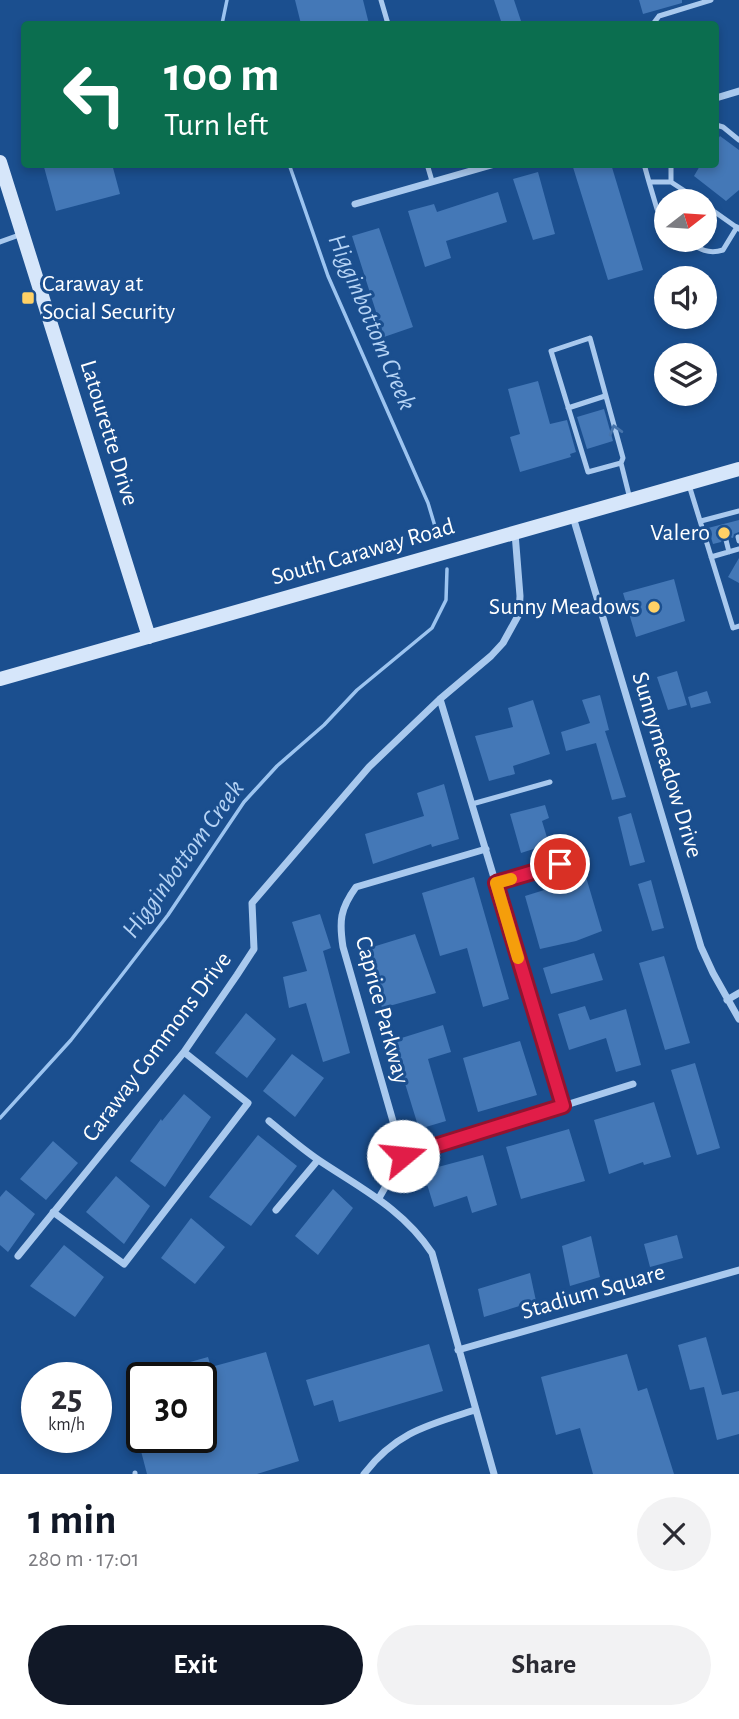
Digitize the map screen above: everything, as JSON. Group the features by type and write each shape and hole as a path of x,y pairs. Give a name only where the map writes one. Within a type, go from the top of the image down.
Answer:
{"street":[{"path":"719,97 739,91"},
{"name":"Latourette Drive","path":"0,162 149,637"},
{"path":"355,204 480,168"},
{"name":"South Caraway Road","path":"0,679 739,469"},
{"name":"Sunnymeadow Drive","path":"573,516 701,947 739,1018"},
{"path":"515,532 520,596 516,622 491,656 440,699 563,1106"},
{"name":"Caraway Commons Drive","path":"18,1256 184,1052 254,949 251,903 369,766 440,699"},
{"name":"Caprice Parkway","path":"403,1156 343,947 340,922 346,901 356,887 486,849"},
{"path":"727,1000 739,993"},
{"path":"53,1212 124,1264 248,1103 184,1052"},
{"path":"379,1198 403,1156 633,1084"},
{"path":"269,1121 318,1160 379,1198 418,1231 432,1253 494,1474"},
{"path":"276,1210 318,1160"},
{"name":"Stadium Square","path":"458,1350 739,1270"},
{"path":"363,1474 394,1444 415,1429 475,1410"}],"lane":[{"path":"381,0 387,21"},
{"path":"655,21 659,16 711,0"},
{"path":"719,126 739,140"},
{"path":"428,168 432,181"},
{"path":"645,168 654,199"},
{"path":"670,168 670,183"},
{"path":"649,183 670,183 680,189"},
{"path":"718,214 738,228 723,250 718,252"},
{"path":"0,242 22,234"},
{"path":"621,463 588,472 551,351 590,338 623,458 621,463 630,499"},
{"path":"568,408 605,396"},
{"path":"688,482 733,628 739,626"},
{"path":"701,521 739,511"},
{"path":"731,513 734,521"},
{"path":"719,516 721,525"},
{"path":"726,541 729,552"},
{"path":"712,557 739,549"},
{"path":"472,804 550,782"},
{"path":"496,883 560,864"}],"building":[{"path":"295,0 363,0 368,21 300,21"},
{"path":"494,0 514,0 521,21 501,21"},
{"path":"639,0 682,0 682,3 643,14"},
{"path":"720,136 739,150 739,190 726,201 718,195 718,189 711,189 694,176 699,168 719,168"},
{"path":"44,168 113,168 120,194 56,211"},
{"path":"573,168 612,168 643,270 608,280"},
{"path":"538,172 555,234 533,240 513,179"},
{"path":"498,192 507,222 446,241 451,258 425,267 408,211 434,204 437,212"},
{"path":"379,228 413,327 384,337 352,236"},
{"path":"538,381 550,424 567,420 576,452 570,454 571,457 520,472 510,437 520,434 508,389"},
{"path":"604,409 613,441 587,449 577,417"},
{"name":"Valero","path":"739,520 739,532 734,534 733,538 724,535 721,542 713,544 708,528"},
{"name":"Valero","path":"739,558 739,583 728,577"},
{"name":"Sunny Meadows","path":"674,579 685,621 636,637 623,593"},
{"path":"677,671 687,705 668,710 657,677"},
{"path":"707,691 711,703 691,708 688,697"},
{"path":"600,695 609,730 605,731 626,797 612,800 596,743 566,751 561,732 590,723 582,700"},
{"path":"533,700 550,754 513,766 515,774 489,781 475,736 513,727 508,708"},
{"path":"444,784 459,839 432,847 431,844 373,864 365,834 424,816 417,793"},
{"path":"545,805 549,818 542,821 549,844 521,853 510,814"},
{"path":"631,813 645,862 630,866 618,817"},
{"path":"474,877 509,999 483,1007 467,948 440,956 422,893"},
{"path":"586,877 602,931 576,941 540,949 525,896"},
{"path":"651,880 664,928 652,931 638,884"},
{"path":"320,914 331,948 323,951 350,1053 323,1062 306,1003 289,1008 283,977 307,971 292,922"},
{"path":"415,934 436,993 382,1008 366,949"},
{"path":"594,953 603,980 551,994 543,968"},
{"path":"664,956 690,1043 665,1050 639,963"},
{"path":"585,1006 590,1020 626,1009 641,1065 616,1072 606,1038 569,1050 558,1014"},
{"path":"246,1013 276,1039 247,1078 215,1053"},
{"path":"443,1025 451,1052 428,1059 446,1121 419,1129 392,1041"},
{"path":"520,1041 537,1095 478,1112 463,1058"},
{"path":"292,1054 324,1078 295,1117 263,1091"},
{"path":"695,1063 720,1148 697,1155 671,1070"},
{"path":"184,1094 211,1117 165,1187 130,1161 161,1119 162,1121"},
{"path":"654,1102 671,1157 644,1165 643,1162 609,1174 594,1120"},
{"path":"569,1129 585,1181 521,1199 506,1147"},
{"path":"258,1135 297,1166 251,1226 209,1197"},
{"path":"53,1141 78,1163 46,1200 20,1179"},
{"path":"483,1155 497,1205 472,1213 467,1196 434,1207 423,1171"},
{"path":"116,1176 150,1206 124,1244 86,1212"},
{"path":"333,1189 353,1208 318,1255 295,1236"},
{"path":"6,1190 35,1214 8,1252 0,1245 0,1197"},
{"path":"191,1218 225,1247 195,1284 161,1258"},
{"path":"677,1235 683,1258 650,1267 644,1244"},
{"path":"591,1236 600,1277 570,1286 562,1246"},
{"path":"64,1245 104,1277 75,1317 30,1286"},
{"path":"530,1273 536,1301 484,1317 478,1289"},
{"path":"706,1337 722,1395 739,1391 739,1434 717,1440 704,1387 690,1390 678,1345"},
{"path":"429,1344 443,1391 339,1422 333,1400 314,1406 306,1380"},
{"path":"266,1352 299,1461 257,1474 147,1474 142,1453 217,1453 217,1365"},
{"path":"627,1354 638,1391 647,1388 674,1474 593,1474 580,1428 556,1435 541,1377"},
{"path":"208,1357 210,1362 190,1362"}],"waterway":[{"name":"Higginbottom Creek","path":"223,21 227,0"},
{"name":"Higginbottom Creek","path":"290,168 328,276 428,503 437,533"},
{"name":"Higginbottom Creek","path":"0,1118 71,1040 118,980 168,915 244,802 277,766 324,725 357,690 432,628 446,600 447,569"}],"slow traffic":[{"path":"511,879 496,883 518,958"}],"place":[{"name":"Caraway at Social Security","path":"28,298"},
{"name":"Valero","path":"724,533"},
{"name":"Sunny Meadows","path":"654,607"}],"route":[{"path":"403,1156 563,1106 496,883 560,864"}]}
